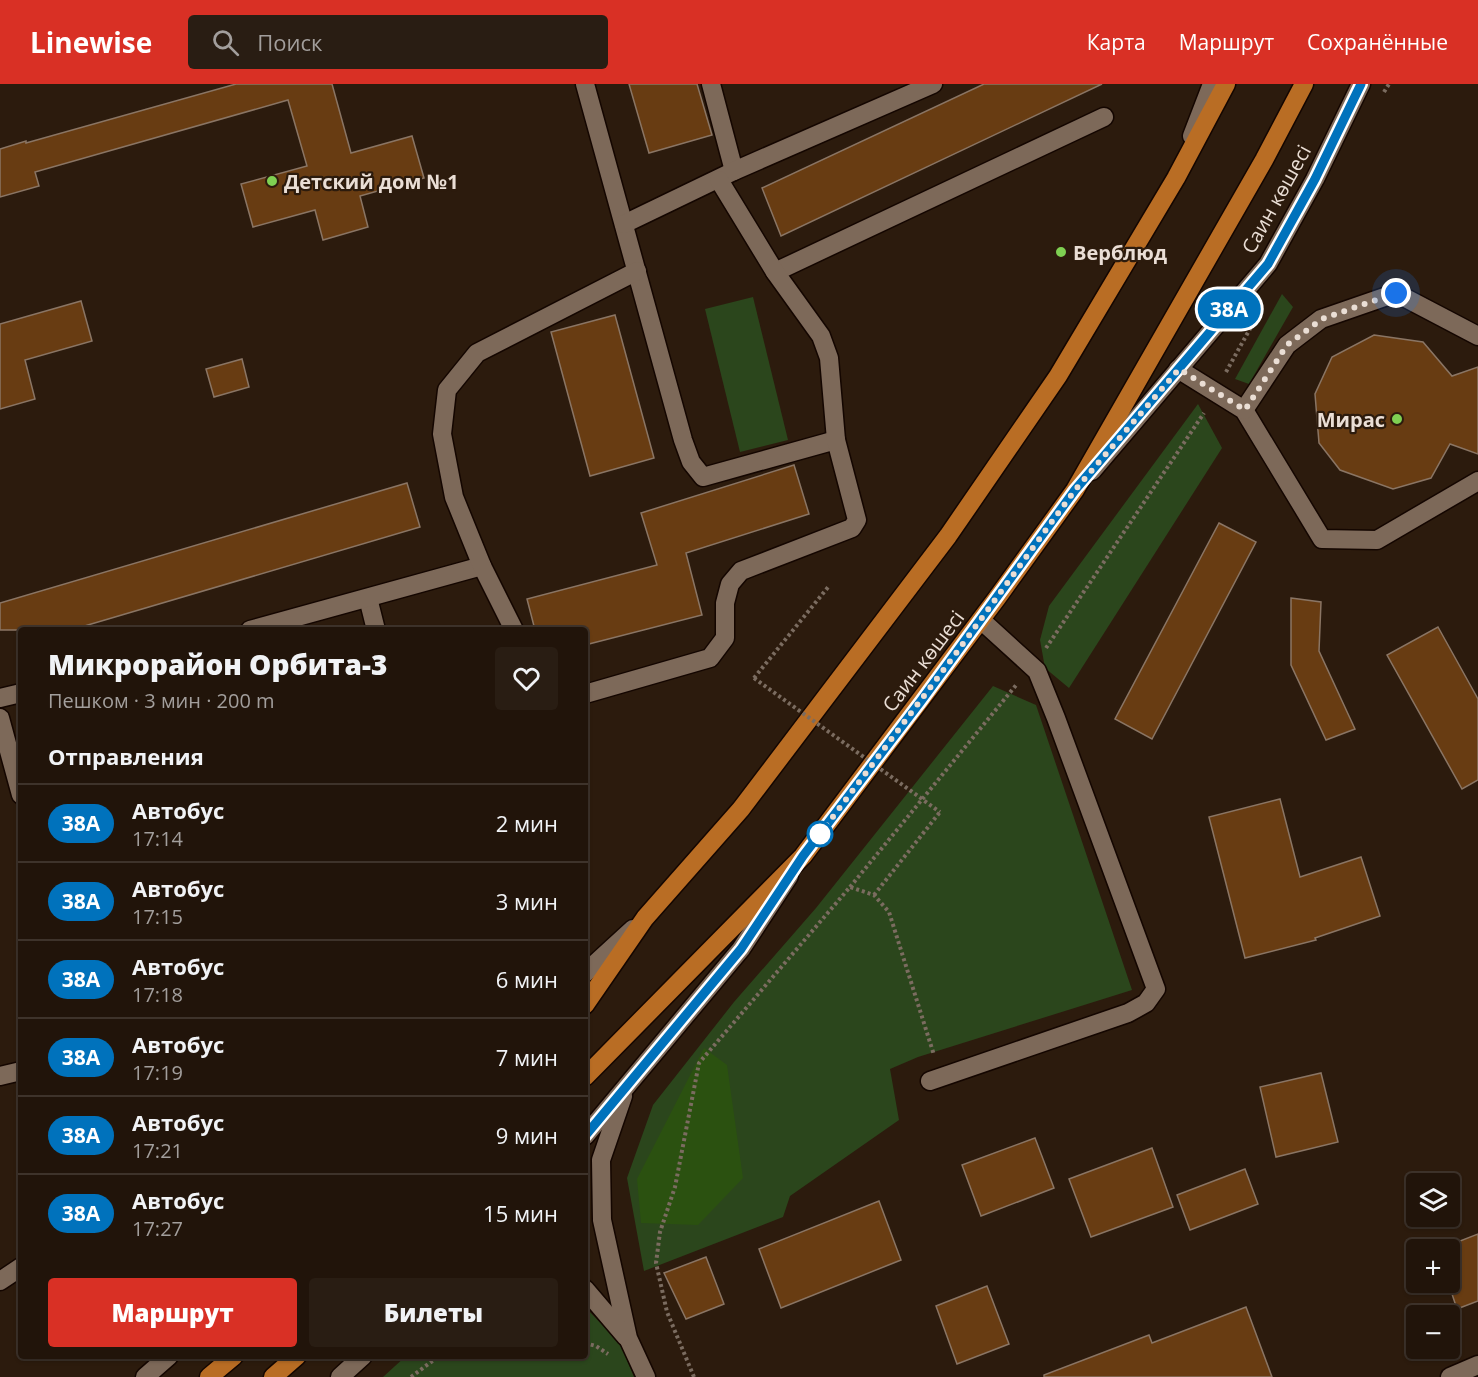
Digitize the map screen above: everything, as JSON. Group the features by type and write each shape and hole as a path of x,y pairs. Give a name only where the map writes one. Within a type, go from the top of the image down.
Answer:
{"main road":[{"path":"588,1001 645,918 741,809 948,536 1058,376 1176,178 1227,84"},
{"name":"Саин көшесі","path":"588,1074 803,856 981,620 1075,490 1264,160 1304,84"},
{"path":"209,1377 230,1359"},
{"path":"273,1377 294,1359"}],"street":[{"path":"585,84 691,462 703,477 837,440"},
{"path":"588,692 628,683 710,658 725,638 725,603 730,584 741,571 852,528 857,520 837,440 829,358 821,336 775,272 726,175 711,84"},
{"path":"624,224 726,175 933,84"},
{"path":"1176,178 1212,84"},
{"name":"Саин көшесі","path":"1075,490 1268,264 1315,179 1361,84"},
{"path":"775,272 1104,117"},
{"path":"512,627 482,566 454,497 442,434 447,390 477,353 637,271"},
{"path":"1245,410 1287,345 1322,319 1396,293 1478,336"},
{"path":"1179,369 1245,410 1322,539 1377,540 1478,481"},
{"path":"261,627 482,566"},
{"path":"368,598 375,627"},
{"path":"935,1079 1128,1013 1146,1003 1156,989 1056,718 1033,666 981,620"},
{"path":"0,699 18,694"},
{"path":"0,718 18,784"},
{"path":"588,1132 741,949 803,856"},
{"path":"588,970 645,918"},
{"path":"0,1076 18,1072"},
{"path":"628,1083 602,1160 602,1220 627,1338 646,1377"},
{"path":"0,1281 18,1269"},
{"path":"588,1292 627,1338"},
{"path":"145,1377 166,1359"},
{"path":"340,1377 360,1359"},
{"path":"1450,1377 1478,1365"}],"path":[{"path":"1383,94 1389,84"},
{"path":"694,1377 667,1311 656,1263 660,1232 675,1187 699,1063 850,887 1059,632 1204,412 1261,308"},
{"path":"829,586 754,678 940,812 874,895"},
{"path":"850,887 874,895 889,912 935,1079"},
{"path":"588,1344 596,1346 614,1359"},
{"path":"411,1377 435,1359"}],"green space":[{"path":"1282,294 1293,307 1249,384 1235,379"},
{"path":"753,297 788,440 740,452 705,309"},
{"path":"1198,404 1222,448 1069,688 1045,668 1040,640 1049,606"},
{"path":"993,686 1036,705 1132,990 918,1057 890,1069 899,1120 790,1196 783,1217 644,1271 627,1178 653,1105 734,1002 816,908"},
{"path":"704,1048 727,1065 743,1178 698,1225 641,1223 637,1179"},
{"path":"588,1310 620,1343 634,1377 383,1377 403,1359 588,1359"}],"building":[{"path":"236,84 332,84 351,153 412,136 424,178 360,196 368,227 323,240 315,210 253,227 241,184 307,166 288,100 35,172 39,186 0,197 0,149"},
{"path":"629,84 697,84 712,135 649,153"},
{"path":"984,84 1102,84 781,236 762,188"},
{"path":"81,301 92,341 25,360 35,399 0,409 0,324"},
{"path":"615,315 654,458 590,476 551,332"},
{"name":"Мирас","path":"1374,335 1423,342 1452,376 1478,367 1478,454 1450,444 1431,478 1393,489 1340,470 1319,443 1315,394 1332,357"},
{"path":"242,359 249,387 214,397 206,369"},
{"path":"794,465 809,514 686,553 702,615 588,644 588,627 534,627 527,599 657,565 641,513"},
{"path":"407,483 420,527 81,627 18,627 18,630 0,630 0,603"},
{"path":"1219,523 1256,542 1152,739 1115,719"},
{"path":"1291,598 1321,602 1319,651 1355,729 1326,740 1291,665"},
{"path":"1438,627 1478,699 1478,780 1462,789 1387,655"},
{"path":"1280,799 1300,877 1361,857 1380,916 1315,938 1316,940 1245,958 1209,817"},
{"path":"1321,1073 1338,1142 1276,1157 1260,1087"},
{"path":"1035,1138 1054,1188 981,1216 962,1165"},
{"path":"1152,1148 1173,1207 1091,1237 1069,1179"},
{"path":"1245,1169 1258,1204 1190,1230 1177,1195"},
{"path":"879,1201 901,1260 781,1308 759,1249"},
{"path":"1478,1234 1478,1301 1460,1308 1460,1305 1456,1305 1452,1293 1460,1293 1460,1241"},
{"path":"706,1257 724,1304 686,1319 664,1273"},
{"path":"987,1286 1009,1344 957,1364 936,1306"},
{"path":"1246,1307 1272,1377 1044,1377 1044,1375 1149,1335 1152,1343"}],"bus line":[{"name":"38А","path":"588,1132 741,949 803,856 921,701 1075,490 1268,264 1315,179 1361,84"}],"place":[{"name":"Детский дом №1","path":"272,181"},
{"name":"Верблюд","path":"1061,252"},
{"name":"Мирас","path":"1397,419"}],"route":[{"path":"820,834 921,701 1075,490 1179,369 1245,410 1287,345 1322,319 1396,293"}]}
